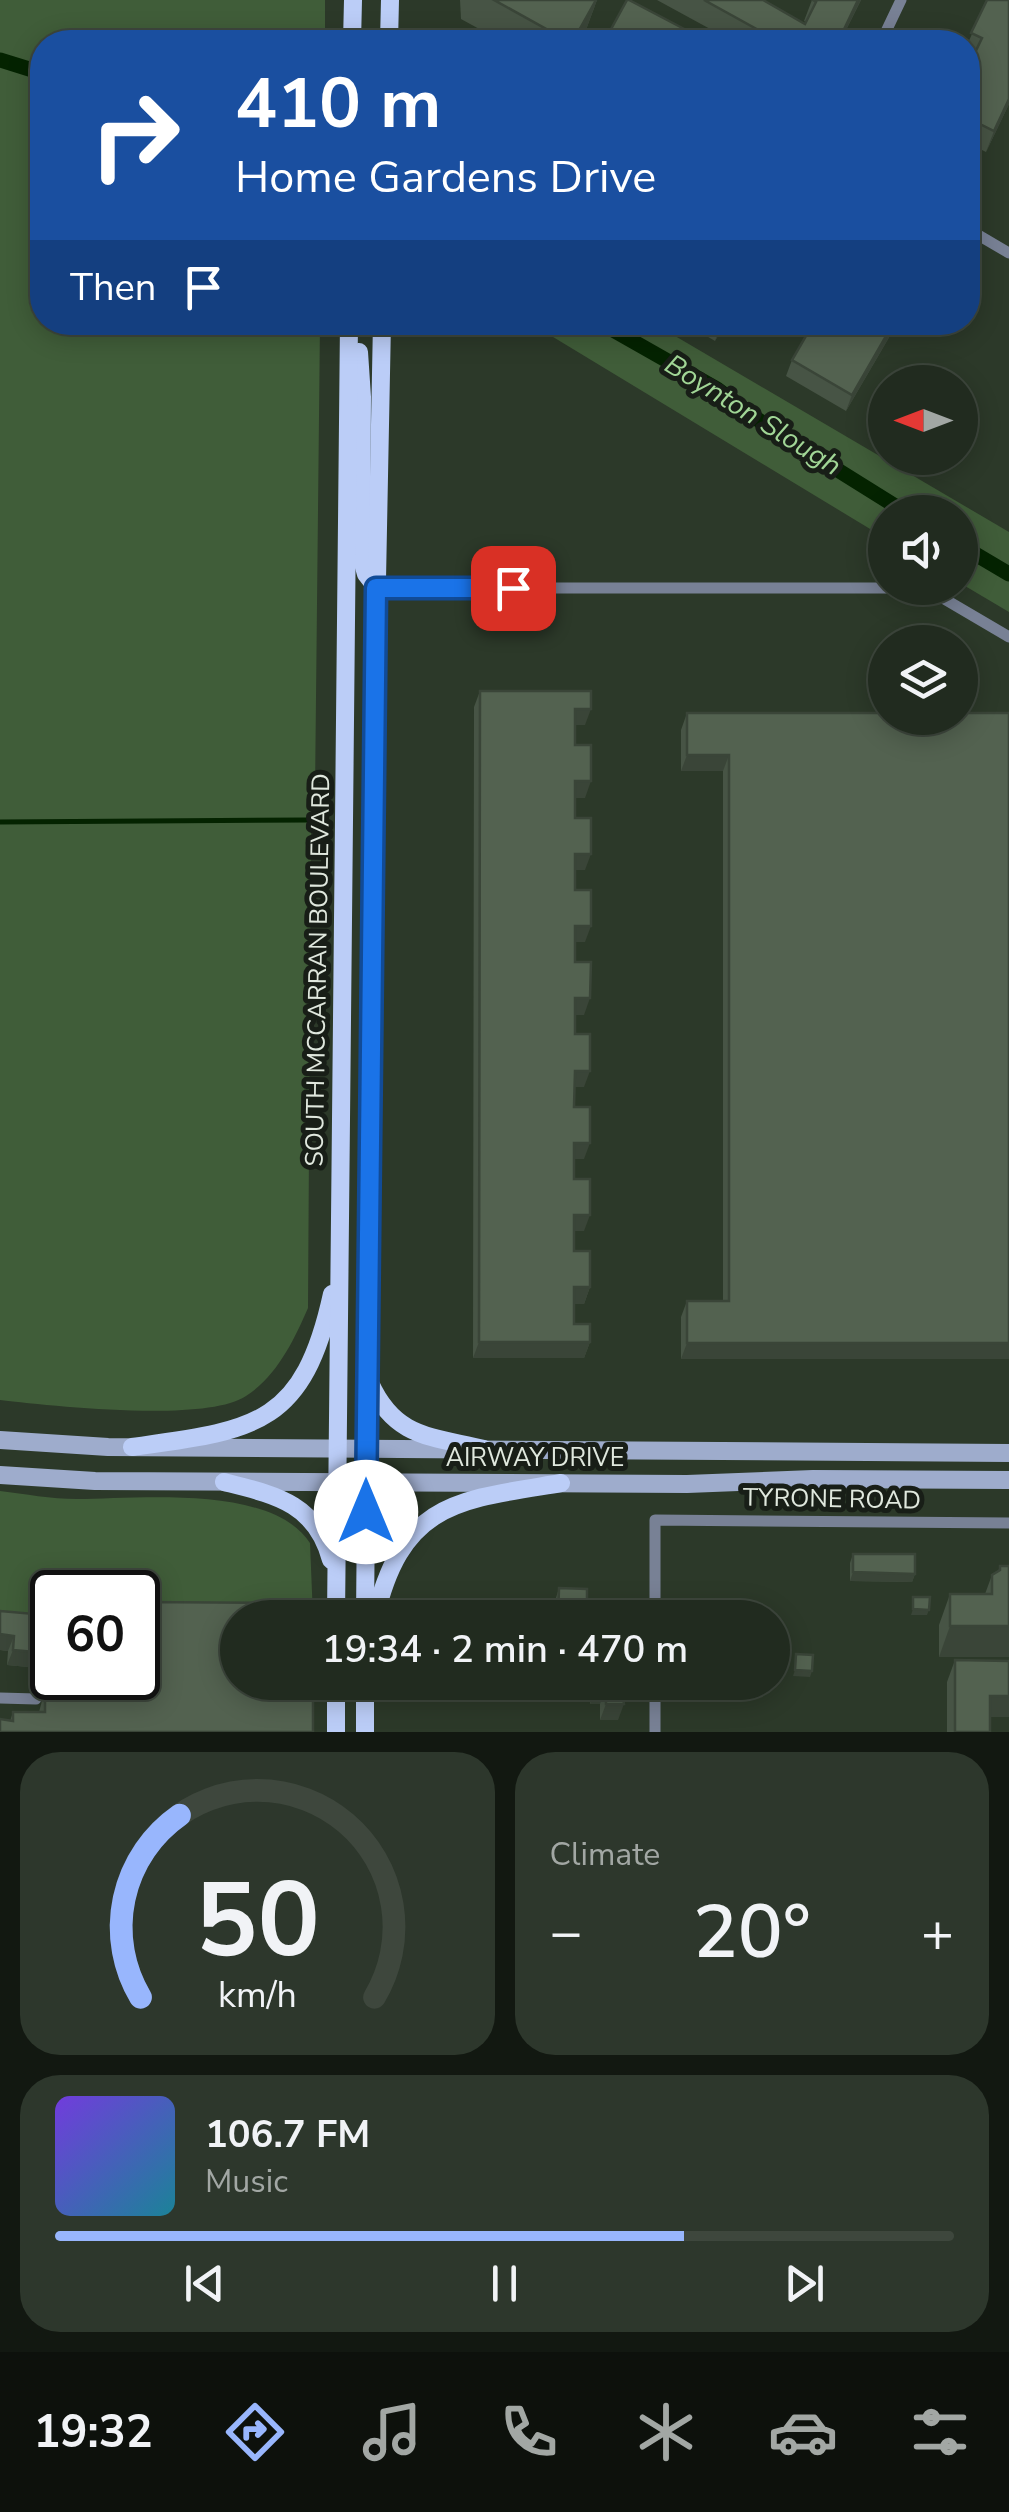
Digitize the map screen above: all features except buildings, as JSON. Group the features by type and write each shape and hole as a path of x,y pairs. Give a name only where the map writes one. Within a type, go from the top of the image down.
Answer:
{"main road":[{"path":"352,0 352,30"},
{"path":"389,30 390,0"},
{"name":"SOUTH MCCARRAN BOULEVARD","path":"336,1600 351,335"},
{"path":"353,335 362,397 361,556 366,574 376,588"},
{"name":"SOUTH MCCARRAN BOULEVARD","path":"365,1600 382,335"},
{"path":"132,1447 231,1432 268,1415 284,1402 310,1368 339,1259"},
{"path":"366,1375 382,1408 400,1424 484,1449"},
{"name":"AIRWAY DRIVE","path":"0,1440 132,1447 1009,1453"},
{"name":"AIRWAY DRIVE","path":"0,1475 58,1480 561,1484 1009,1480"},
{"path":"224,1482 272,1496 312,1518 324,1537 336,1580"},
{"path":"382,1600 404,1544 432,1516 466,1500 561,1484"},
{"path":"336,1700 336,1732"},
{"path":"365,1700 365,1732"}],"street":[{"path":"886,30 901,0"},
{"path":"980,236 1009,253"},
{"path":"376,588 912,588 941,598 1009,637"},
{"name":"TYRONE ROAD","path":"655,1600 655,1520 1009,1523"},
{"path":"0,1698 30,1699"},
{"path":"655,1700 655,1732"}],"green space":[{"path":"0,0 325,0 325,30 30,30 30,335 320,335 308,1308 267,1378 246,1396 226,1404 164,1411 0,1400"},
{"path":"550,335 673,335 868,449 868,475 912,475 946,495 868,495 868,528"},
{"path":"978,514 1009,532 1009,612 978,594"},
{"path":"0,1491 67,1499 168,1497 236,1503 266,1511 292,1524 310,1543 312,1600 220,1600 220,1617 160,1617 160,1570 30,1570 30,1618 0,1618"}],"waterway":[{"name":"Boynton Slough","path":"0,60 30,69"},
{"name":"Boynton Slough","path":"622,335 717,389 764,424 878,495"},
{"name":"Boynton Slough","path":"978,556 1009,574"},
{"path":"0,822 308,820"}],"route":[{"path":"366,1512 376,588 513,588"}]}
